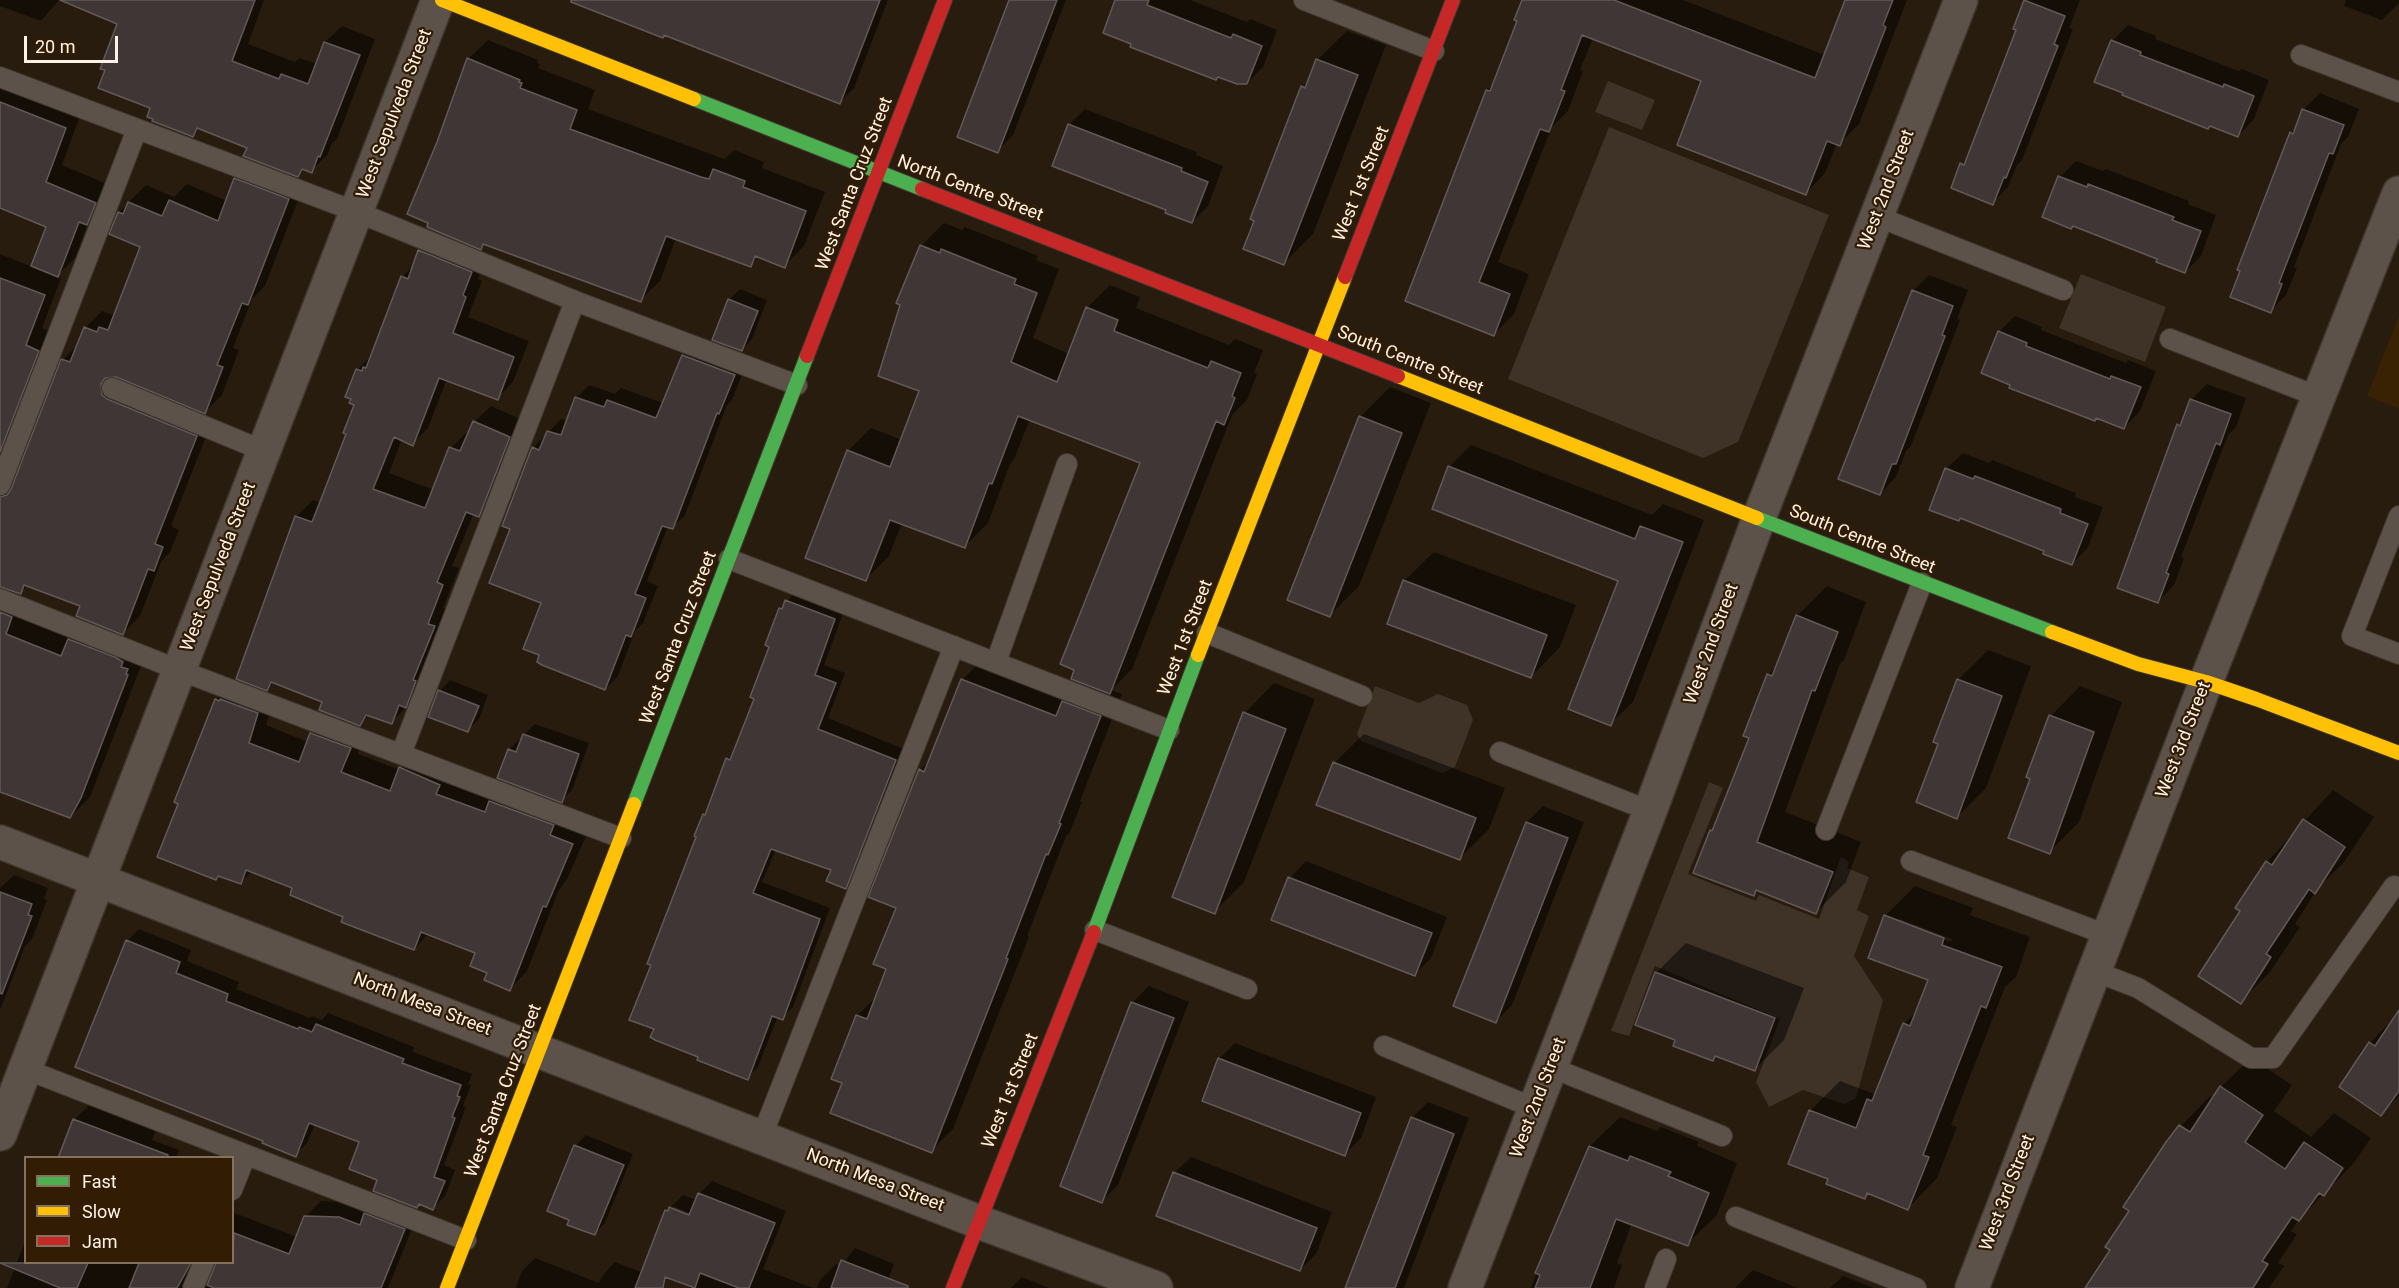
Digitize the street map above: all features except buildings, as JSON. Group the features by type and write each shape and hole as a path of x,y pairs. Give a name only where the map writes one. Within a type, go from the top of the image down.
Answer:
{"street":[{"name":"North Centre Street","path":"440,0 1318,344"},
{"name":"West Sepulveda Street","path":"0,1134 14,1083 97,879 440,0"},
{"name":"West Santa Cruz Street","path":"447,1288 945,0"},
{"name":"West 1st Street","path":"953,1288 1095,930 1169,730 1453,0"},
{"name":"West 2nd Street","path":"1465,1288 1650,811 1759,518 1961,0"},
{"name":"West 3rd Street","path":"1972,1288 2107,936 2319,397 2390,239 2399,192"},
{"name":"South Centre Street","path":"1318,344 1922,583 2138,664 2206,682 2256,699 2399,753"},
{"name":"North Mesa Street","path":"0,842 979,1222 1156,1288"}],"lane":[{"path":"1304,0 1434,51"},
{"path":"2301,55 2399,92"},
{"path":"0,77 357,212 575,301 797,385"},
{"path":"0,485 137,129"},
{"path":"1876,216 2063,290"},
{"path":"401,754 575,301"},
{"path":"2170,339 2319,397"},
{"path":"112,388 264,450"},
{"path":"996,662 1067,464"},
{"path":"2399,516 2352,636 2399,654"},
{"path":"729,559 1169,730"},
{"path":"1827,830 1922,583"},
{"path":"0,599 179,670 621,838"},
{"path":"1208,633 1362,696"},
{"path":"762,1136 954,646"},
{"path":"1500,752 1650,811"},
{"path":"1911,861 2107,936"},
{"path":"2094,971 2138,988 2251,1058 2273,1058 2394,886"},
{"path":"1095,930 1247,989"},
{"path":"1384,1047 1534,1108"},
{"path":"1550,1067 1722,1136"},
{"path":"14,1083 246,1155 466,1240"},
{"path":"234,1185 246,1155"},
{"path":"1736,1217 1916,1288"},
{"path":"1655,1288 1666,1259"},
{"path":"193,1288 204,1264"}],"shaded area":[{"path":"1608,81 1655,100 1642,130 1595,112"},
{"path":"1609,127 1829,215 1738,442 1703,458 1508,379"},
{"path":"2081,274 2166,307 2145,362 2059,328"},
{"path":"2399,316 2399,409 2367,396"},
{"path":"1375,686 1419,703 1438,694 1467,705 1473,720 1455,767 1442,773 1361,741 1357,734"},
{"path":"1709,782 1723,788 1688,874 1756,901 1759,895 1819,919 1841,857 1849,862 1847,868 1869,877 1857,910 1869,916 1854,956 1883,1000 1856,1098 1844,1104 1803,1090 1769,1107 1756,1082 1780,1019 1655,966 1629,1036 1611,1031"}],"traffic: fast":[{"path":"694,99 922,189"},
{"path":"634,804 807,356"},
{"path":"1757,518 2052,632"},
{"path":"1094,932 1198,655"}],"traffic: slow":[{"path":"442,0 694,99"},
{"path":"1198,655 1345,277"},
{"path":"1398,376 1757,518"},
{"path":"2052,632 2138,664 2206,682 2256,699 2399,753"},
{"path":"447,1288 634,804"}],"traffic: jam":[{"path":"807,356 945,0"},
{"path":"1345,277 1453,0"},
{"path":"922,189 1398,376"},
{"path":"953,1288 1094,932"}]}
